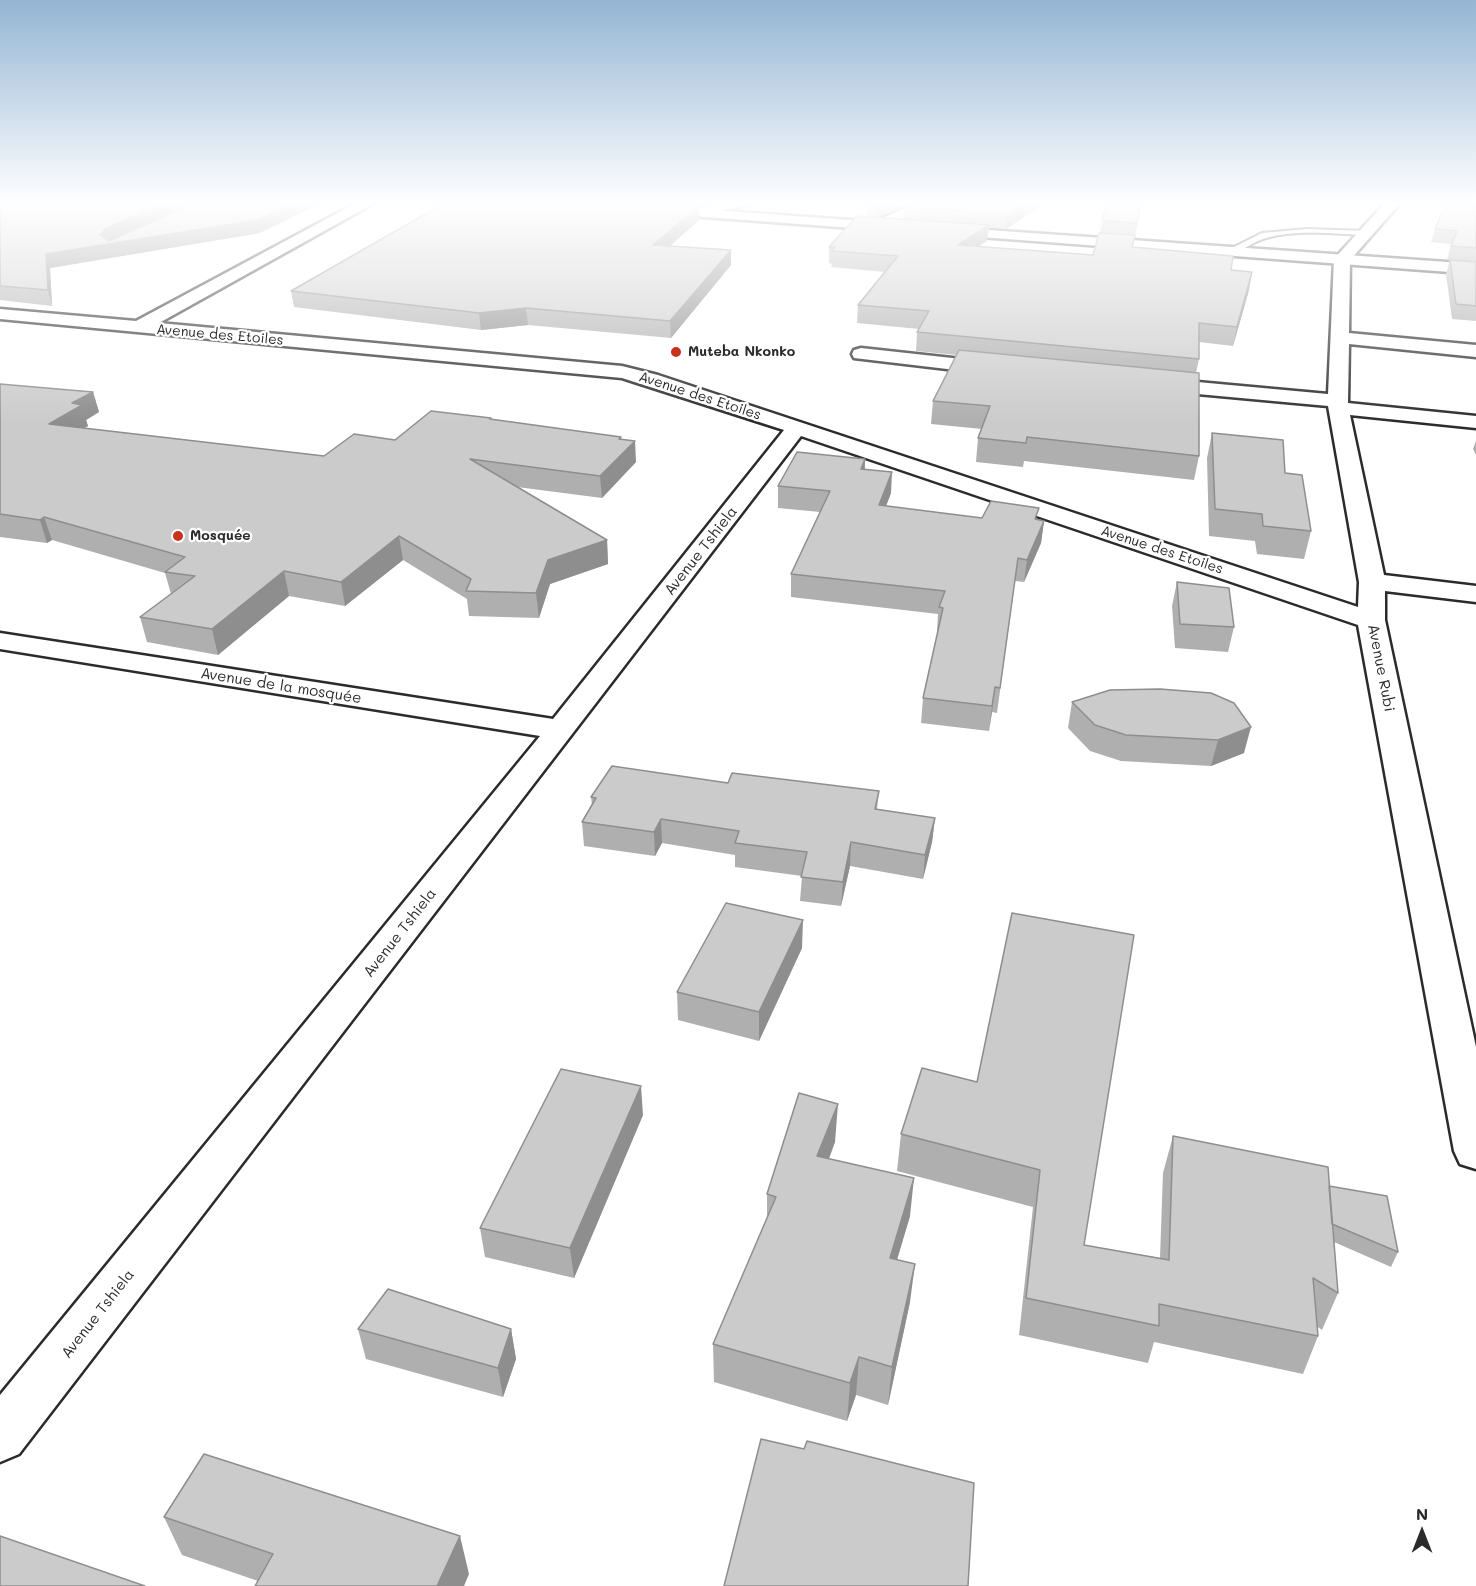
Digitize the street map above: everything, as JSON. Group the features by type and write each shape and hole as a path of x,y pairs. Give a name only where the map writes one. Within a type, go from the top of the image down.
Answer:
{"street":[{"path":"140,327 235,275"},
{"name":"Avenue Rubi","path":"1341,275 1338,405 1372,582 1371,620 1476,1151"},
{"name":"Avenue des Etoiles","path":"0,314 622,372 651,379 1371,620"},
{"path":"1339,337 1476,351"},
{"path":"861,354 1014,370"},
{"path":"1130,381 1476,422"},
{"name":"Avenue Tshiela","path":"0,1436 561,730 797,428"},
{"path":"1372,582 1476,594"},
{"name":"Avenue de la mosquée","path":"0,641 561,730"}],"building":[{"path":"0,275 47,275 48,290 0,286"},
{"path":"319,275 710,275 670,321 526,308 479,313 291,291"},
{"path":"882,275 1251,275 1237,327 1199,323 1199,359 917,332 929,311 858,305"},
{"path":"1452,275 1476,275 1476,306 1456,304"},
{"path":"959,350 1199,373 1199,456 1027,437 1026,443 978,438 990,406 933,401"},
{"path":"0,384 93,392 72,403 82,405 49,424 324,456 354,434 395,440 431,411 621,437 619,439 635,441 600,476 470,459 607,540 548,560 536,593 466,591 471,579 399,536 341,582 284,571 212,629 140,617 195,576 165,572 185,557 44,517 40,520 0,514"},
{"path":"1212,433 1283,440 1285,473 1302,475 1311,531 1263,526 1262,514 1215,509"},
{"path":"797,452 865,459 861,469 892,472 879,505 982,518 991,501 1039,508 1035,519 1044,521 1027,560 1018,558 1000,688 995,687 992,706 923,698 943,608 939,607 945,591 791,574 830,491 778,486"},
{"path":"1177,582 1229,588 1234,627 1180,624"},
{"path":"1160,689 1211,693 1234,703 1251,727 1218,740 1126,735 1095,725 1072,702 1110,690"},
{"path":"612,766 728,783 732,773 879,791 875,809 935,818 925,855 851,842 843,882 801,877 807,852 735,843 739,831 661,819 654,832 582,822 596,798 591,797"},
{"path":"726,903 803,920 759,1012 677,992"},
{"path":"1012,913 1134,935 1084,1245 1169,1260 1173,1136 1328,1167 1338,1293 1313,1278 1318,1336 1159,1304 1159,1326 1026,1298 1040,1170 901,1134 922,1068 977,1082"},
{"path":"561,1069 641,1086 570,1248 480,1228"},
{"path":"799,1093 838,1104 817,1156 914,1178 890,1258 915,1264 892,1367 859,1357 850,1383 713,1344 776,1197 767,1194"},
{"path":"1329,1186 1387,1196 1398,1252 1332,1224"},
{"path":"388,1289 511,1329 498,1368 358,1329"},
{"path":"761,1439 804,1449 807,1441 974,1483 968,1586 724,1586"},
{"path":"204,1454 460,1536 437,1586 255,1586 273,1554 164,1517"},
{"path":"0,1536 145,1586 0,1586"}],"place":[{"name":"Muteba Nkonko","path":"676,352"},
{"name":"Mosquée","path":"178,536"}]}
